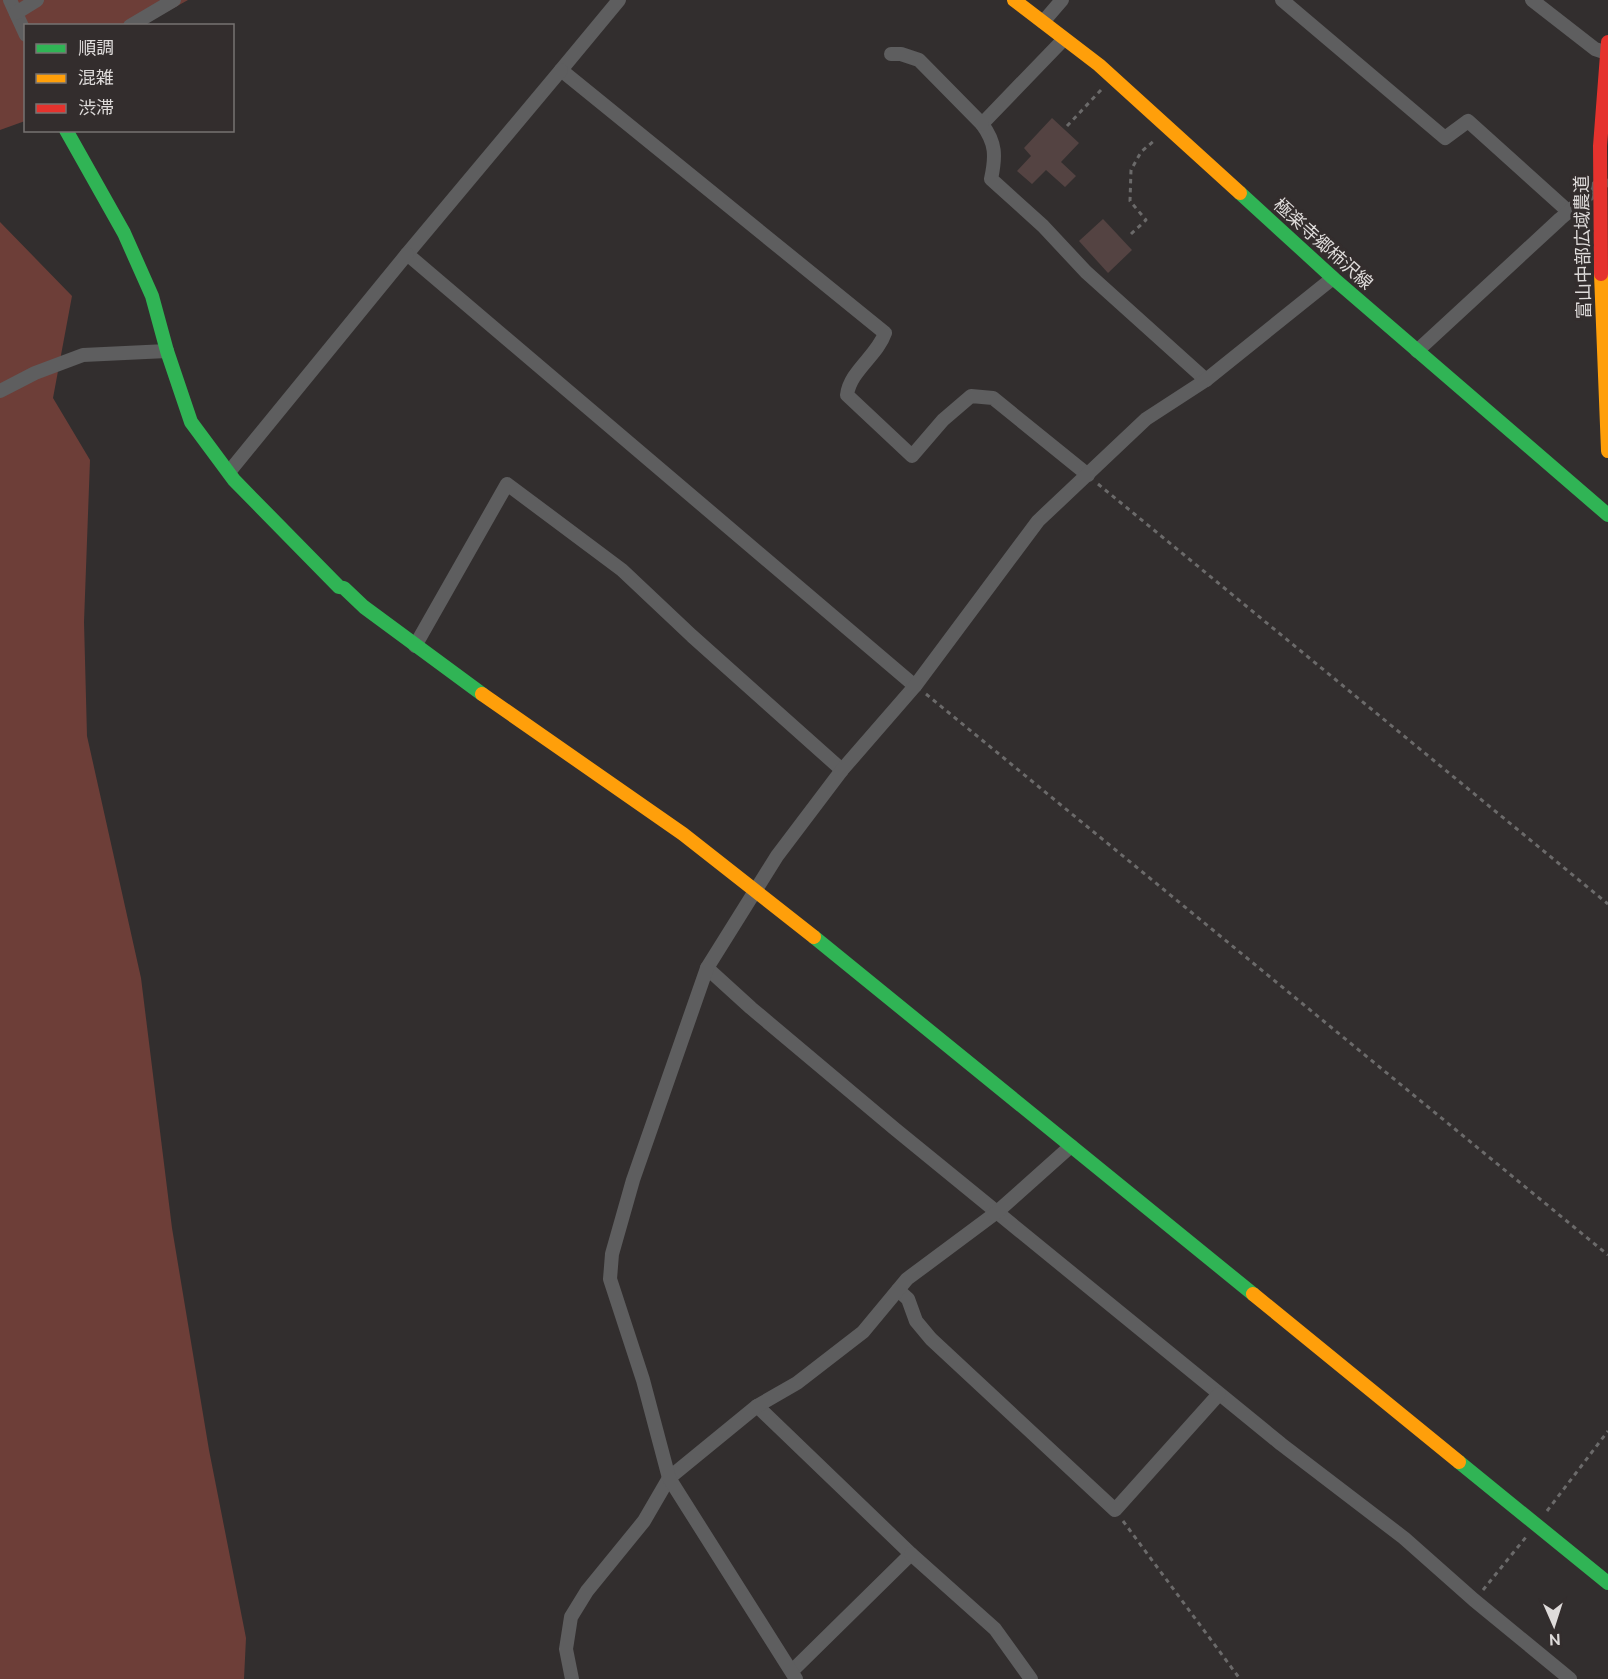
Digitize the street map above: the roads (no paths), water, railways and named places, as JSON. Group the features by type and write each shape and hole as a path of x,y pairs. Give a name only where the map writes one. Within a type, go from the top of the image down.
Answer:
{"street":[{"path":"24,31 13,6 37,0"},
{"path":"132,24 156,4 174,0"},
{"path":"230,472 407,254 619,0"},
{"name":"極楽寺郷柿沢線","path":"1014,0 1113,77 1333,278 1608,515"},
{"path":"1043,22 1062,0"},
{"path":"1282,0 1444,138 1468,121 1569,212"},
{"path":"1532,0 1595,49 1607,47"},
{"path":"982,124 1064,39"},
{"name":"富山中部広域農道","path":"1607,47 1603,83 1608,451"},
{"path":"891,54 901,54 919,60 982,124 989,133 996,156 991,179 1043,226 1086,272 1206,380"},
{"path":"561,70 885,333 881,344 849,384 848,395 912,456 943,420 971,396 993,398 1088,475"},
{"path":"67,132 124,233 152,296 167,351 192,422 234,480 339,587 344,588 364,607 415,646 585,768 683,834 755,889 1608,1583"},
{"path":"1417,351 1604,182"},
{"path":"407,254 915,686"},
{"path":"911,1554 794,1675 669,1478 643,1380 610,1279 612,1254 633,1180 707,968 777,856 842,770 915,686 1038,521 1146,419 1206,380 1333,278"},
{"path":"0,391 35,373 83,355 167,351"},
{"path":"415,646 507,484 622,570 842,770"},
{"path":"707,968 760,1016 997,1212 1219,1394 1404,1538 1568,1678"},
{"path":"572,1679 566,1649 571,1617 587,1591 644,1521 669,1478 757,1406 797,1383 863,1332 907,1279 997,1212 1071,1146"},
{"path":"898,1290 908,1299 916,1321 930,1339 1115,1510 1219,1394"},
{"path":"757,1406 911,1554 995,1629 1031,1679"}]}
